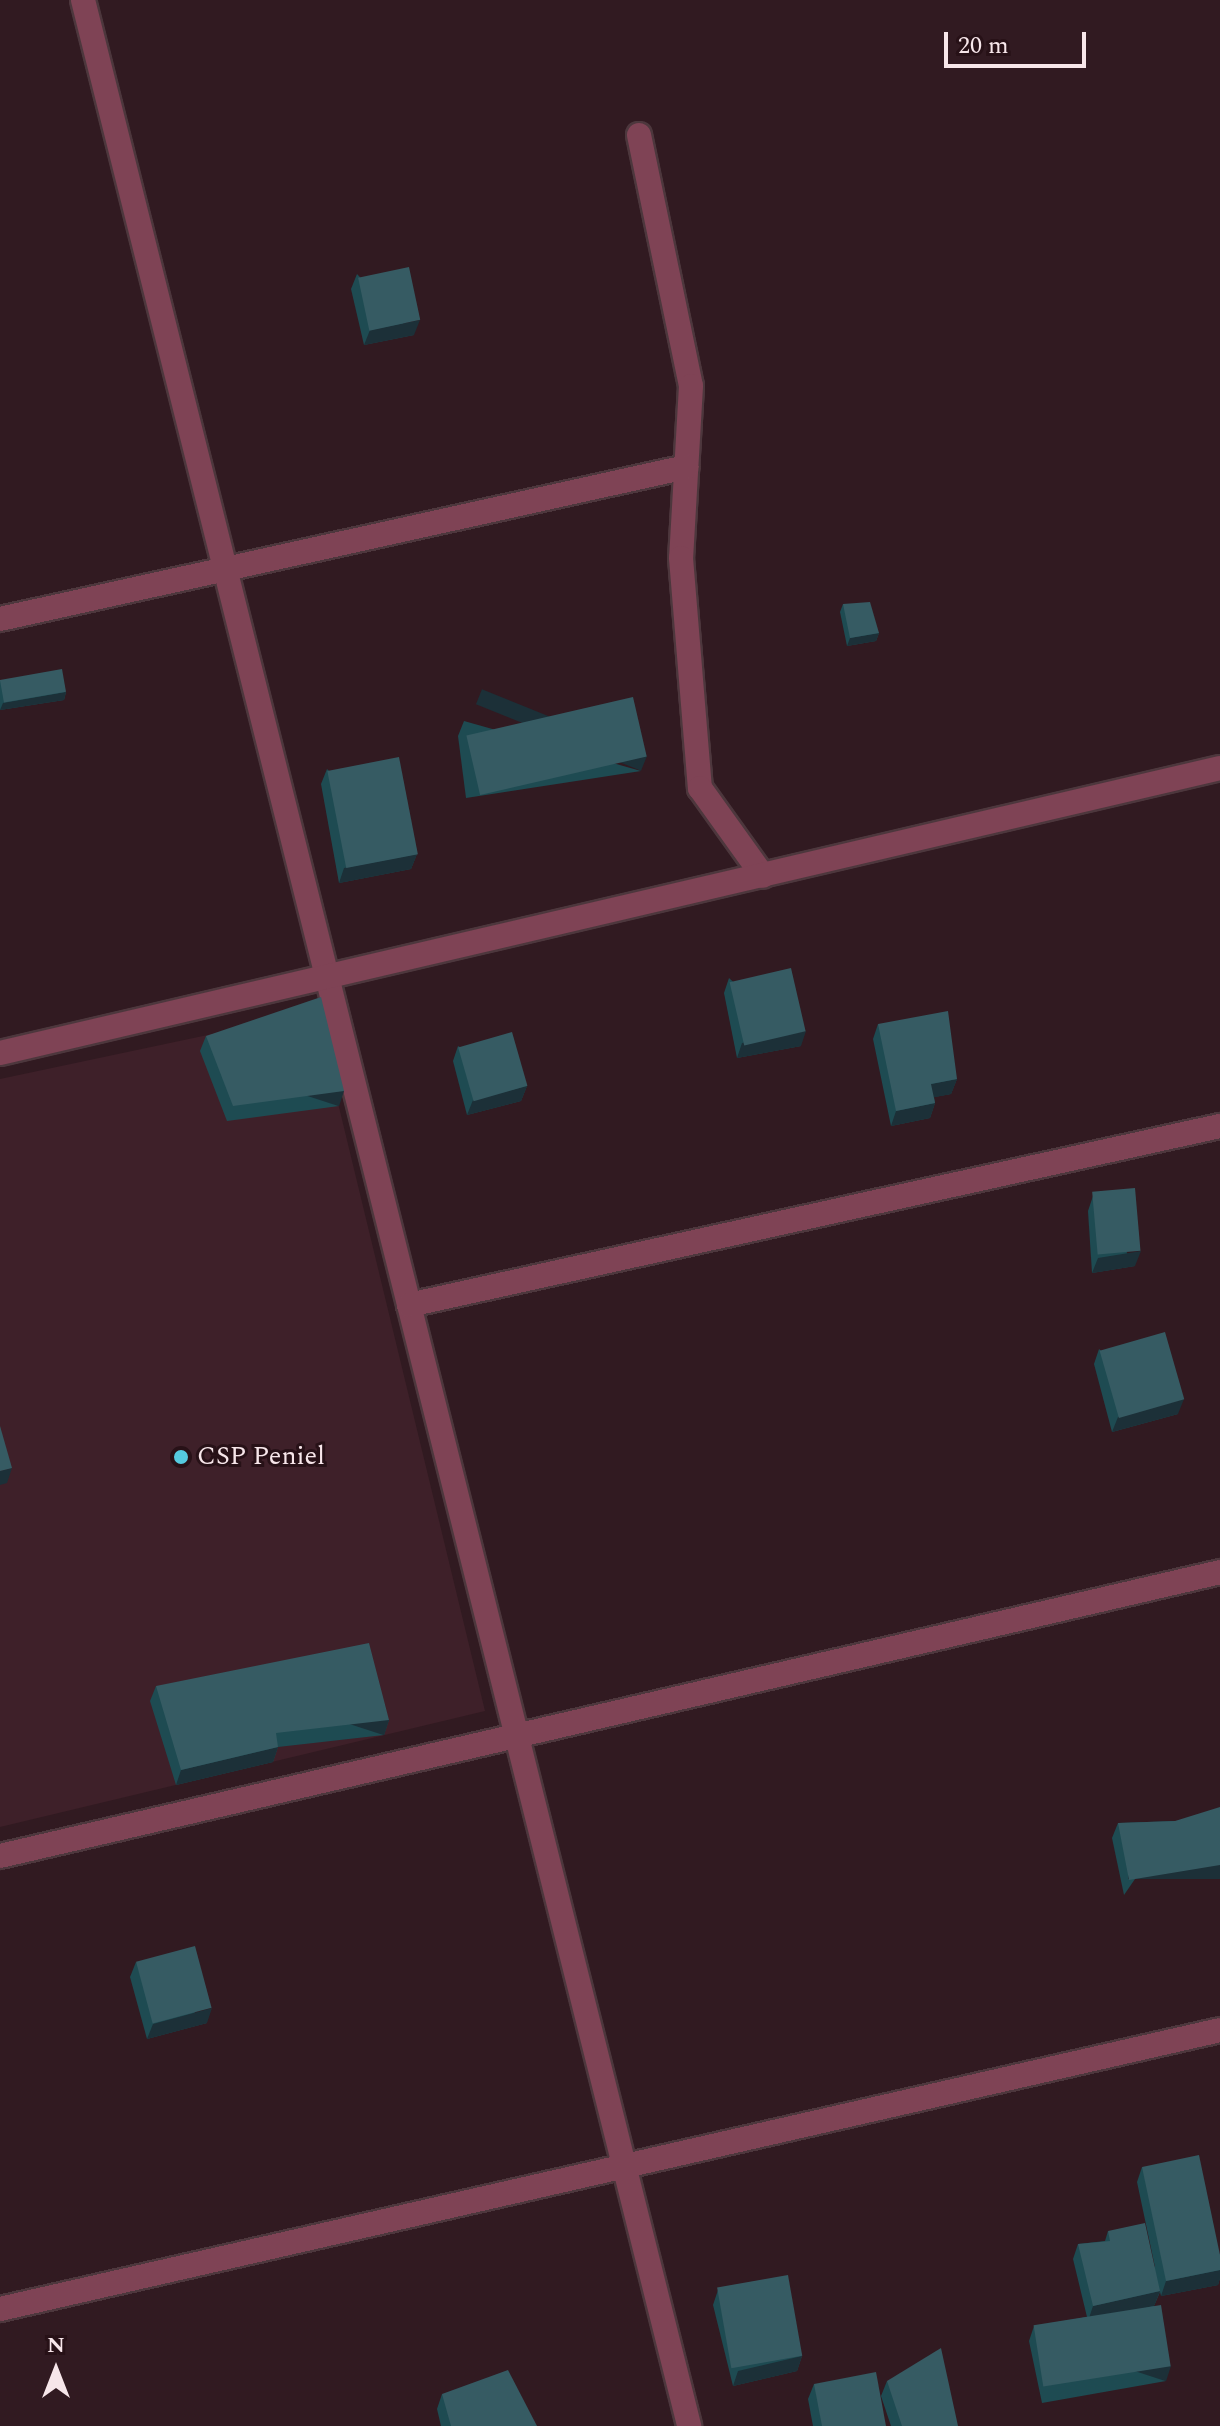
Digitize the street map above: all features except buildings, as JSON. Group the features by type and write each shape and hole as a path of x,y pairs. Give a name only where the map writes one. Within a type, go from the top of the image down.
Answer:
{"street":[{"path":"83,0 689,2426"},
{"path":"639,135 685,345 691,401 686,467 683,639 700,788 763,876"},
{"path":"0,619 686,467"},
{"path":"0,1053 1220,768"},
{"path":"409,1305 1220,1126"},
{"path":"0,1856 1220,1572"},
{"path":"0,2309 1220,2030"}],"shaded area":[{"path":"316,1012 485,1711 0,1827 0,1079"}],"place":[{"name":"CSP Peniel","path":"181,1457"}]}
